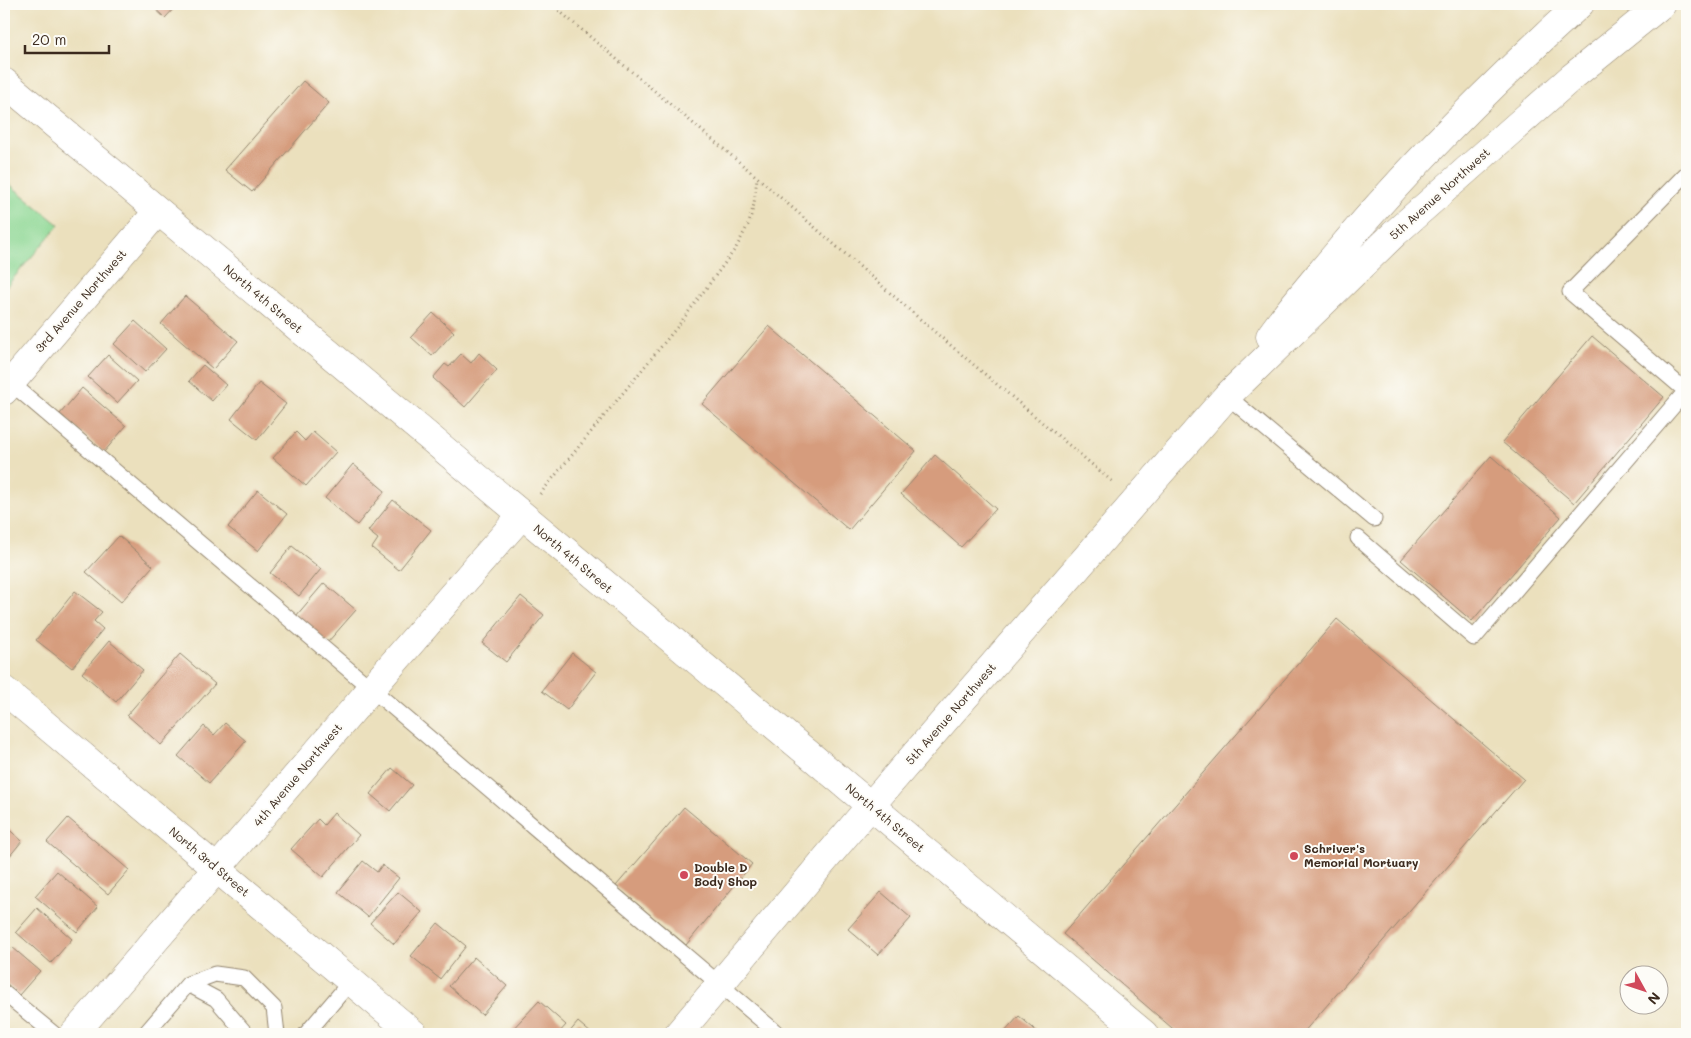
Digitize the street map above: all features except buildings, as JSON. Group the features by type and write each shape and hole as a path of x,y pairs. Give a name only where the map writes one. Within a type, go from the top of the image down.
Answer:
{"street":[{"name":"5th Avenue Northwest","path":"1227,396 1285,315 1361,224 1448,129 1580,4"},
{"name":"5th Avenue Northwest","path":"678,1034 870,806 1227,396 1394,234 1572,77 1662,4"},
{"name":"North 4th Street","path":"4,82 1144,1034"},
{"name":"3rd Avenue Northwest","path":"7,387 158,211"},
{"name":"4th Avenue Northwest","path":"74,1034 218,869 370,689 522,516"},
{"name":"North 3rd Street","path":"4,690 414,1034"}],"lane":[{"path":"1358,538 1474,638 1686,391 1570,292 1687,173"},
{"path":"7,387 370,689 778,1034"},
{"path":"1227,396 1374,520"},
{"path":"146,1034 188,984 215,974 244,978 274,1008 277,1034"},
{"path":"306,1034 351,981"},
{"path":"188,984 216,999 246,1034"},
{"path":"4,993 54,1034"}],"path":[{"path":"551,4 757,177 936,334 1136,501"},
{"path":"522,516 678,326 736,248 749,223 754,204 757,177"}],"green space":[{"path":"4,180 59,225 4,289"}],"place":[{"name":"Schriver's Memorial Mortuary","path":"1294,856"},
{"name":"Double D Body Shop","path":"684,875"}]}
